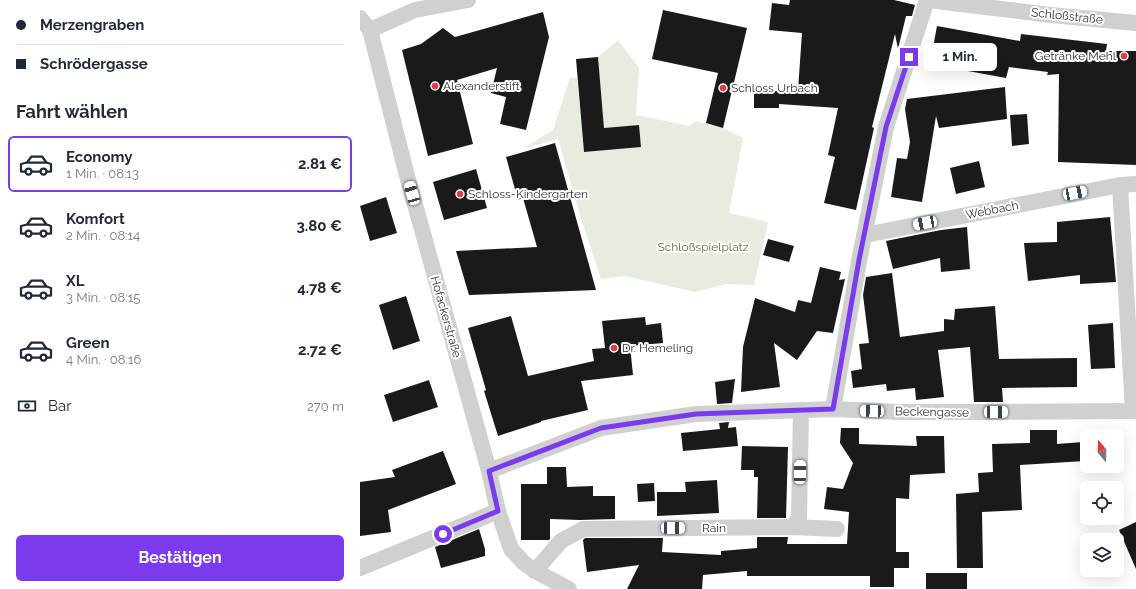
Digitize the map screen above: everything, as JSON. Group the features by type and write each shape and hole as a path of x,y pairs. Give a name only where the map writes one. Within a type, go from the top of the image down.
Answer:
{"street":[{"path":"365,24 415,10 468,0"},
{"path":"833,409 886,127 927,0"},
{"name":"Schloßstraße","path":"927,0 1050,15 1136,23"},
{"name":"Hofackerstraße","path":"365,24 489,471 498,511 511,549 535,571 569,589"},
{"name":"Webbach","path":"865,235 1120,185 1136,184"},
{"path":"1120,185 1135,411"},
{"name":"Beckengasse","path":"489,471 601,428 696,414 833,409 899,412 1135,411"},
{"path":"792,527 799,519 801,410"},
{"path":"360,568 498,511"},
{"name":"Rain","path":"535,571 561,541 583,529 792,527 837,529"}],"green space":[{"name":"Schloßspielplatz","path":"618,40 639,68 636,115 690,126 696,121 723,128 743,138 729,213 768,222 754,285 726,284 695,292 625,276 601,279 581,218 558,139 526,148 525,147 553,130 570,78 577,78 584,152 641,147 639,125 604,128 598,57"}],"building":[{"path":"790,0 894,0 915,5 912,16 906,16 898,49 895,34 872,127 874,128 856,210 824,203 835,157 828,155 838,108 779,104 779,108 754,108 754,92 798,90 802,33 769,30 772,3 789,5"},
{"name":"Schloss Urbach","path":"663,10 747,28 723,128 706,123 718,73 652,59"},
{"name":"Alexanderstift","path":"543,12 549,37 526,130 500,124 506,97 491,93 497,68 457,80 473,144 428,156 402,50 421,44 443,28 455,37"},
{"path":"937,26 1020,41 1021,34 1107,44 1106,51 1136,51 1136,165 1058,162 1059,74 1047,75 1048,72 1009,67 1006,78 930,64"},
{"path":"598,57 604,128 639,125 641,147 584,152 576,59"},
{"path":"1005,87 1007,119 939,128 936,116 922,202 891,197 897,158 907,159 910,142 905,109 907,99"},
{"path":"1027,114 1029,144 1012,146 1010,115"},
{"path":"555,143 596,290 469,295 456,251 537,247 523,198 518,200 506,157"},
{"path":"979,161 985,187 956,194 950,168"},
{"name":"Schloss-Kindergarten","path":"476,169 487,208 444,220 433,182"},
{"path":"386,197 397,233 370,241 360,206"},
{"path":"1110,217 1116,282 1080,284 1080,275 1028,281 1024,243 1057,242 1057,222"},
{"path":"967,227 970,269 941,272 940,258 893,269 886,241 941,230"},
{"path":"768,239 794,246 789,262 763,255"},
{"path":"820,267 841,272 839,280 845,279 833,333 817,331 797,360 774,343 780,387 741,392 743,347 755,298 795,312 798,300 811,303"},
{"path":"892,273 900,337 944,331 944,319 954,320 955,309 995,306 999,359 1077,358 1077,387 1002,388 1003,402 974,402 970,347 938,350 944,397 916,400 915,388 887,391 886,384 853,388 851,371 862,369 859,344 869,343 863,295 866,277"},
{"path":"406,296 420,341 393,350 379,305"},
{"path":"511,316 528,376 594,361 592,349 605,348 602,321 645,317 646,325 661,323 663,343 630,346 633,375 581,381 588,410 541,421 498,436 484,391 486,390 468,328"},
{"path":"1113,323 1115,368 1091,369 1088,325"},
{"path":"735,379 732,403 717,404 715,382"},
{"path":"429,380 438,407 393,422 384,395"},
{"path":"729,422 728,428 736,427 738,446 683,451 681,433 720,429 719,423"},
{"path":"841,428 859,428 859,444 917,446 916,436 944,436 945,473 910,475 909,499 896,498 896,552 909,552 909,568 894,568 894,587 870,587 870,576 747,576 747,571 703,575 702,589 627,589 639,565 587,572 583,540 585,538 663,538 662,552 721,555 721,551 757,548 757,537 788,537 787,544 847,544 849,512 824,509 827,487 843,489 853,463 840,443"},
{"path":"1030,430 1057,430 1057,444 1080,442 1080,461 1020,465 1022,510 982,512 983,568 957,568 956,494 979,492 978,473 993,472 992,444 1030,443"},
{"path":"742,446 788,447 786,518 757,518 758,477 754,477 754,470 741,470"},
{"path":"443,451 456,484 388,510 391,532 360,536 360,482 395,477 392,470"},
{"path":"547,467 566,467 567,487 593,486 593,496 615,496 615,519 550,519 549,540 521,540 521,484 547,484"},
{"path":"717,480 719,513 657,516 657,492 686,492 685,482"},
{"path":"654,483 655,501 638,502 637,484"},
{"path":"1136,522 1136,569 1124,541 1124,533 1120,533 1119,530"},
{"path":"479,529 485,549 485,556 441,568 435,547"},
{"path":"926,573 967,573 967,589 926,589"}],"place":[{"name":"Getränke Mehl","path":"1124,56"},
{"name":"Alexanderstift","path":"435,86"},
{"name":"Schloss Urbach","path":"723,88"},
{"name":"Schloss-Kindergarten","path":"460,194"},
{"name":"Dr. Hemeling","path":"614,348"}],"route":[{"path":"443,534 498,511 489,471 601,428 696,414 833,409 859,260 886,127 909,57"}]}
